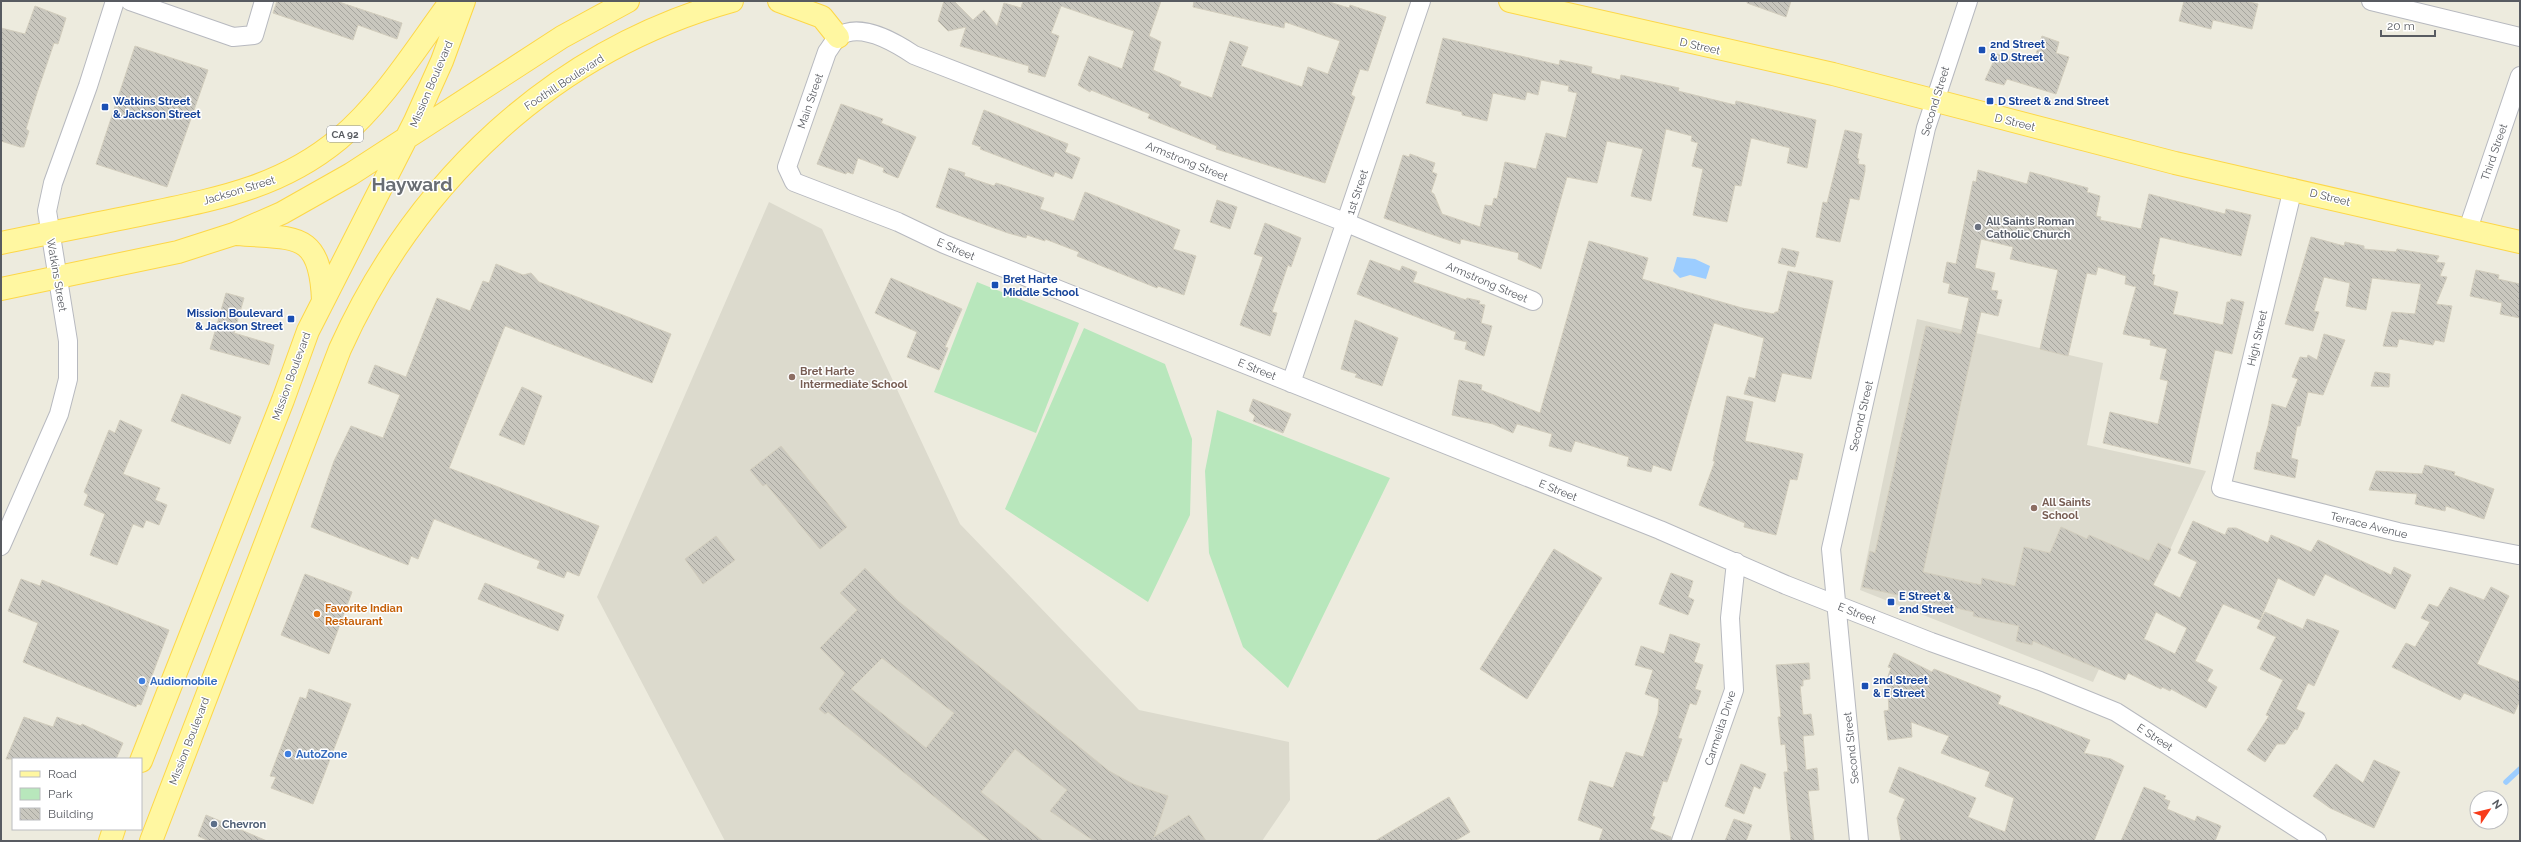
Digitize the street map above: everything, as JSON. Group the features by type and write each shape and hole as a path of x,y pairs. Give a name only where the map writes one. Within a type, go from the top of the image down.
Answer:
{"main road":[{"name":"Jackson Street","path":"1,243 220,198 253,188 286,175 329,146 360,119 386,88 451,1"},
{"name":"Mission Boulevard","path":"142,758 280,406 302,344 407,138 439,68 464,1"},
{"path":"1,289 178,252 234,234 324,191 562,37 628,1"},
{"name":"Foothill Boulevard","path":"425,206 494,133 570,75 656,28 732,1"},
{"path":"779,1 822,17 838,37"},
{"name":"D Street","path":"1510,1 1833,74 2175,163 2293,188 2520,242"},
{"name":"Mission Boulevard","path":"151,841 340,349 381,269 425,206"},
{"path":"234,234 295,239 304,243 314,254 320,267 324,300"},
{"path":"110,841 114,830"}],"street":[{"name":"Watkins Street","path":"1,546 59,414 68,379 68,341 59,277 49,233 47,211 53,183 88,86 115,1"},
{"path":"130,1 233,38 254,35 264,1"},
{"name":"1st Street","path":"1291,383 1347,223 1421,1"},
{"name":"Second Street","path":"1859,841 1835,604 1831,549 1934,100 1968,1"},
{"path":"2371,1 2520,37"},
{"name":"Armstrong Street","path":"838,37 858,32 878,36 914,55 1347,223 1533,301"},
{"name":"Main Street","path":"787,167 827,52 838,37"},
{"name":"Third Street","path":"2468,229 2520,76"},
{"name":"E Street","path":"787,167 794,182 811,190 885,217 944,244 1736,562 1835,604 1930,642 2040,681 2116,712 2317,841"},
{"name":"High Street","path":"2221,488 2293,188"},
{"name":"Terrace Avenue","path":"2221,488 2398,532 2518,555"},
{"name":"Carmelita Drive","path":"1681,841 1734,690 1730,618 1736,562"}],"shaded area":[{"name":"Bret Harte Intermediate School","path":"769,202 822,229 960,524 1139,710 1289,742 1290,800 1262,841 725,841 597,597"},
{"name":"All Saints School","path":"1917,319 2103,363 2087,445 2206,471 2157,578 2144,572 2093,682 1860,590"}],"green space":[{"path":"977,282 1079,323 1036,433 934,392"},
{"path":"1084,328 1165,364 1192,439 1190,515 1148,602 1005,509"},
{"path":"1217,410 1390,478 1288,688 1243,647 1209,553 1205,471"}],"water":[{"path":"1677,257 1695,259 1710,266 1706,279 1690,275 1680,278 1673,271"}],"building":[{"path":"277,1 336,1 402,23 397,39 358,25 353,40 273,13"},
{"path":"944,1 954,1 973,20 984,10 997,26 1004,3 1021,8 1023,1 1161,1 1149,36 1161,42 1153,70 1181,82 1179,86 1212,98 1230,41 1248,47 1241,66 1302,87 1308,67 1328,74 1340,41 1285,22 1284,28 1193,7 1194,1 1326,1 1349,8 1350,5 1386,17 1368,71 1360,69 1351,95 1355,97 1325,183 1216,149 1217,146 1148,118 1150,114 1091,90 1090,92 1078,85 1089,56 1122,69 1134,31 1061,6 1051,33 1059,36 1045,77 1028,72 1029,66 960,46 966,27 948,31 938,21"},
{"path":"1747,1 1791,1 1786,17 1747,3"},
{"path":"2184,1 2244,1 2258,4 2252,29 2213,20 2211,29 2179,21"},
{"path":"35,6 66,18 58,44 54,43 37,93 26,129 29,131 24,147 20,147 1,141 1,28 25,34"},
{"path":"2042,36 2059,42 2056,53 2069,57 2056,94 2007,79 2004,85 1985,80 1997,54 2033,63"},
{"path":"1443,38 1559,65 1560,60 1592,67 1591,73 1620,80 1621,75 1679,88 1678,91 1735,105 1736,101 1816,120 1807,168 1787,163 1790,148 1751,138 1741,186 1735,185 1727,222 1693,215 1703,169 1692,166 1698,143 1691,141 1692,136 1666,129 1651,201 1631,196 1643,149 1607,141 1597,183 1567,177 1541,269 1518,259 1519,253 1461,239 1460,244 1384,218 1403,155 1409,157 1410,154 1435,163 1432,172 1437,174 1431,192 1434,194 1442,214 1480,227 1485,205 1492,206 1494,198 1497,199 1505,162 1536,169 1546,133 1566,138 1577,93 1568,91 1569,86 1541,80 1538,95 1527,92 1525,100 1493,93 1487,121 1462,115 1462,112 1426,103"},
{"path":"135,46 208,70 167,187 96,164"},
{"path":"841,104 883,119 881,123 916,137 898,178 883,172 884,168 858,158 853,174 847,172 846,174 817,164"},
{"path":"984,110 1068,144 1065,152 1080,158 1072,179 1055,172 1053,177 980,149 981,147 972,144"},
{"path":"1845,130 1862,134 1857,158 1859,159 1858,164 1865,165 1865,171 1859,200 1850,198 1840,242 1816,237 1823,202 1827,203"},
{"path":"949,168 965,173 964,176 994,186 996,183 1044,198 1040,209 1074,221 1085,192 1180,230 1173,249 1196,256 1184,295 1158,286 1157,288 1077,256 1079,252 1045,239 1045,241 1027,235 1026,238 1008,233 936,207"},
{"path":"1978,170 2027,184 2030,172 2088,188 2087,192 2100,196 2096,216 2101,217 2100,220 2141,229 2149,194 2225,214 2226,209 2251,215 2241,256 2160,237 2152,274 2155,275 2153,285 2178,292 2173,314 2223,325 2227,302 2230,302 2231,299 2244,302 2232,354 2215,350 2190,464 2103,443 2110,412 2158,424 2168,381 2160,379 2167,349 2150,345 2151,340 2123,334 2136,287 2125,284 2126,276 2098,267 2096,275 2087,273 2068,356 2040,349 2058,270 2010,259 2013,247 1981,239 1975,268 1995,273 1991,290 1998,291 1996,299 2002,300 1998,316 1981,312 1923,572 1981,585 1982,578 2015,586 2024,547 2050,553 2061,527 2087,539 2089,535 2149,561 2158,543 2171,549 2153,585 2180,598 2197,562 2178,553 2193,521 2225,535 2228,528 2236,528 2268,543 2271,535 2311,552 2318,540 2391,575 2394,567 2411,575 2395,609 2325,574 2314,596 2278,578 2260,620 2223,604 2195,661 2213,670 2207,681 2217,687 2206,708 2171,689 2170,691 2162,687 2161,689 2128,673 2125,680 2033,641 2032,645 2016,641 2019,626 1973,616 1974,612 1862,587 1870,551 1875,553 1926,326 1961,334 1969,298 1948,293 1950,284 1943,282 1947,262 1956,264 1973,181 1976,182","holes":["2156,612 2187,628 2175,654 2144,639"]},
{"path":"1217,200 1237,207 1230,229 1210,222"},
{"path":"1265,223 1301,238 1291,267 1288,265 1272,312 1277,313 1270,336 1240,325 1263,257 1254,254"},
{"path":"2311,237 2344,246 2345,242 2364,246 2364,249 2396,252 2397,249 2439,256 2436,262 2445,263 2440,276 2447,277 2436,304 2452,306 2444,342 2435,340 2433,345 2399,339 2397,347 2383,346 2392,312 2415,314 2421,284 2372,278 2366,310 2346,306 2350,283 2324,277 2314,311 2319,312 2313,331 2285,324"},
{"path":"1589,241 1648,258 1642,279 1742,308 1774,314 1775,312 1778,312 1788,271 1833,281 1811,379 1782,373 1775,402 1744,394 1749,377 1755,379 1764,338 1714,323 1671,471 1653,465 1651,472 1627,466 1629,457 1575,441 1571,452 1549,446 1552,434 1517,424 1513,433 1493,424 1452,415 1459,380 1482,385 1481,390 1540,413"},
{"path":"1782,248 1799,252 1795,267 1778,263"},
{"path":"1370,260 1400,271 1402,266 1417,272 1413,282 1466,300 1467,298 1480,301 1479,304 1485,305 1481,323 1492,326 1484,356 1465,349 1467,342 1454,339 1456,332 1357,294"},
{"path":"496,264 523,275 531,273 539,282 671,334 652,383 505,326 449,468 599,526 579,576 567,571 564,578 537,568 540,561 434,519 418,559 411,556 408,565 311,527 334,461 351,426 383,438 400,395 368,383 375,365 406,377 437,298 470,311 483,281 489,283"},
{"path":"2476,270 2499,275 2498,279 2520,284 2520,318 2500,314 2502,303 2470,296"},
{"path":"891,278 962,309 945,347 948,348 939,370 907,357 917,332 875,313"},
{"path":"226,293 244,298 234,333 274,345 269,365 210,349"},
{"path":"1355,320 1398,338 1382,386 1355,377 1357,374 1341,369"},
{"path":"2324,334 2345,340 2323,395 2308,392 2300,426 2297,426 2291,458 2298,460 2295,478 2254,469 2257,452 2260,453 2268,426 2272,404 2286,408 2298,379 2292,377 2300,357 2307,358 2308,355 2317,360"},
{"path":"2375,372 2390,374 2389,387 2371,386"},
{"path":"522,387 542,396 524,445 499,435"},
{"path":"182,394 241,417 230,444 171,421"},
{"path":"1727,396 1753,402 1745,441 1803,454 1797,480 1790,479 1776,535 1744,527 1745,523 1699,505 1715,461 1713,461"},
{"path":"1253,399 1291,414 1283,433 1253,421 1255,416 1249,411"},
{"path":"120,420 142,430 123,474 160,488 155,500 167,505 159,525 146,520 143,528 133,524 117,565 90,555 105,514 84,505 88,495 84,492 109,430 115,433"},
{"path":"781,446 847,527 820,549 766,484 763,486 750,470"},
{"path":"2425,465 2455,472 2454,475 2494,489 2484,519 2446,506 2445,511 2415,504 2417,494 2369,490 2376,471 2422,474"},
{"path":"716,536 735,560 703,584 685,559"},
{"path":"1554,549 1602,578 1527,699 1480,669"},
{"path":"865,568 898,601 1109,771 1133,784 1168,796 1154,837 1189,815 1206,841 1094,841 1050,811 1067,790 1015,749 981,792 1043,841 990,841 828,712 825,714 819,709 845,673 820,648 857,610 840,593","holes":["882,658 954,713 926,748 851,689"]},
{"path":"1671,573 1693,581 1688,597 1694,600 1688,615 1659,604"},
{"name":"Favorite Indian Restaurant","path":"305,574 352,592 329,654 281,635"},
{"path":"21,579 40,586 42,580 169,630 141,705 137,704 136,707 23,662 38,623 8,611"},
{"path":"485,583 564,615 558,631 478,599"},
{"path":"2450,587 2484,600 2491,587 2509,596 2477,664 2520,682 2520,700 2514,714 2464,693 2460,700 2392,667 2406,643 2415,647 2430,622 2421,618 2429,604 2438,607"},
{"path":"2265,612 2303,629 2307,619 2339,631 2314,686 2308,683 2296,709 2305,713 2297,730 2295,729 2285,744 2277,744 2265,762 2247,750 2269,716 2266,715 2283,680 2260,669 2276,637 2257,628"},
{"path":"1670,634 1700,644 1694,662 1703,665 1695,689 1701,691 1696,705 1690,703 1678,738 1682,739 1667,782 1663,781 1652,816 1655,817 1650,829 1671,837 1671,841 1599,841 1603,829 1578,820 1590,781 1613,788 1626,752 1643,757 1658,713 1659,699 1645,694 1653,670 1635,665 1641,646 1664,654"},
{"path":"1894,653 1932,672 1934,669 2001,696 1998,704 2090,740 2084,753 2111,759 2124,766 2094,841 1901,841 1897,818 1905,799 1889,792 1899,767 1976,798 1968,817 2005,832 2014,798 1985,786 1990,772 1941,753 1949,736 1911,722 1912,737 1888,740 1884,711 1889,710 1887,679 1891,668 1888,667"},
{"path":"1809,663 1810,679 1803,680 1803,686 1800,686 1803,715 1811,714 1814,735 1803,736 1806,770 1817,768 1819,790 1808,791 1814,841 1791,841 1784,772 1788,772 1785,744 1781,745 1778,717 1781,717 1776,665"},
{"path":"309,689 351,704 313,804 271,788 276,777 270,776 300,697 306,699"},
{"path":"24,717 53,727 57,717 81,726 82,724 123,743 116,758 6,759"},
{"path":"2374,760 2400,772 2374,828 2330,808 2313,796 2336,764 2363,783"},
{"path":"1741,764 1766,774 1760,789 1754,786 1744,814 1725,806"},
{"path":"2144,787 2166,796 2164,799 2170,801 2167,809 2195,821 2197,816 2221,826 2215,841 2121,841"},
{"path":"1449,797 1470,832 1455,841 1375,841"},
{"name":"Chevron","path":"206,815 267,841 209,841 198,836"},
{"path":"1734,819 1752,825 1746,841 1725,841"}],"waterway":[{"path":"2506,782 2520,769"}],"place":[{"name":"2nd Street & D Street","path":"1982,50"},
{"name":"D Street & 2nd Street","path":"1990,101"},
{"name":"Watkins Street & Jackson Street","path":"105,107"},
{"name":"All Saints Roman Catholic Church","path":"1978,227"},
{"name":"Bret Harte Middle School","path":"995,285"},
{"name":"Mission Boulevard & Jackson Street","path":"291,319"},
{"name":"Bret Harte Intermediate School","path":"792,377"},
{"name":"All Saints School","path":"2034,508"},
{"name":"E Street & 2nd Street","path":"1891,602"},
{"name":"Favorite Indian Restaurant","path":"317,614"},
{"name":"Audiomobile","path":"142,681"},
{"name":"2nd Street & E Street","path":"1865,686"},
{"name":"AutoZone","path":"288,754"},
{"name":"Chevron","path":"214,824"}],"district":[{"name":"Hayward","path":"412,184"}]}
